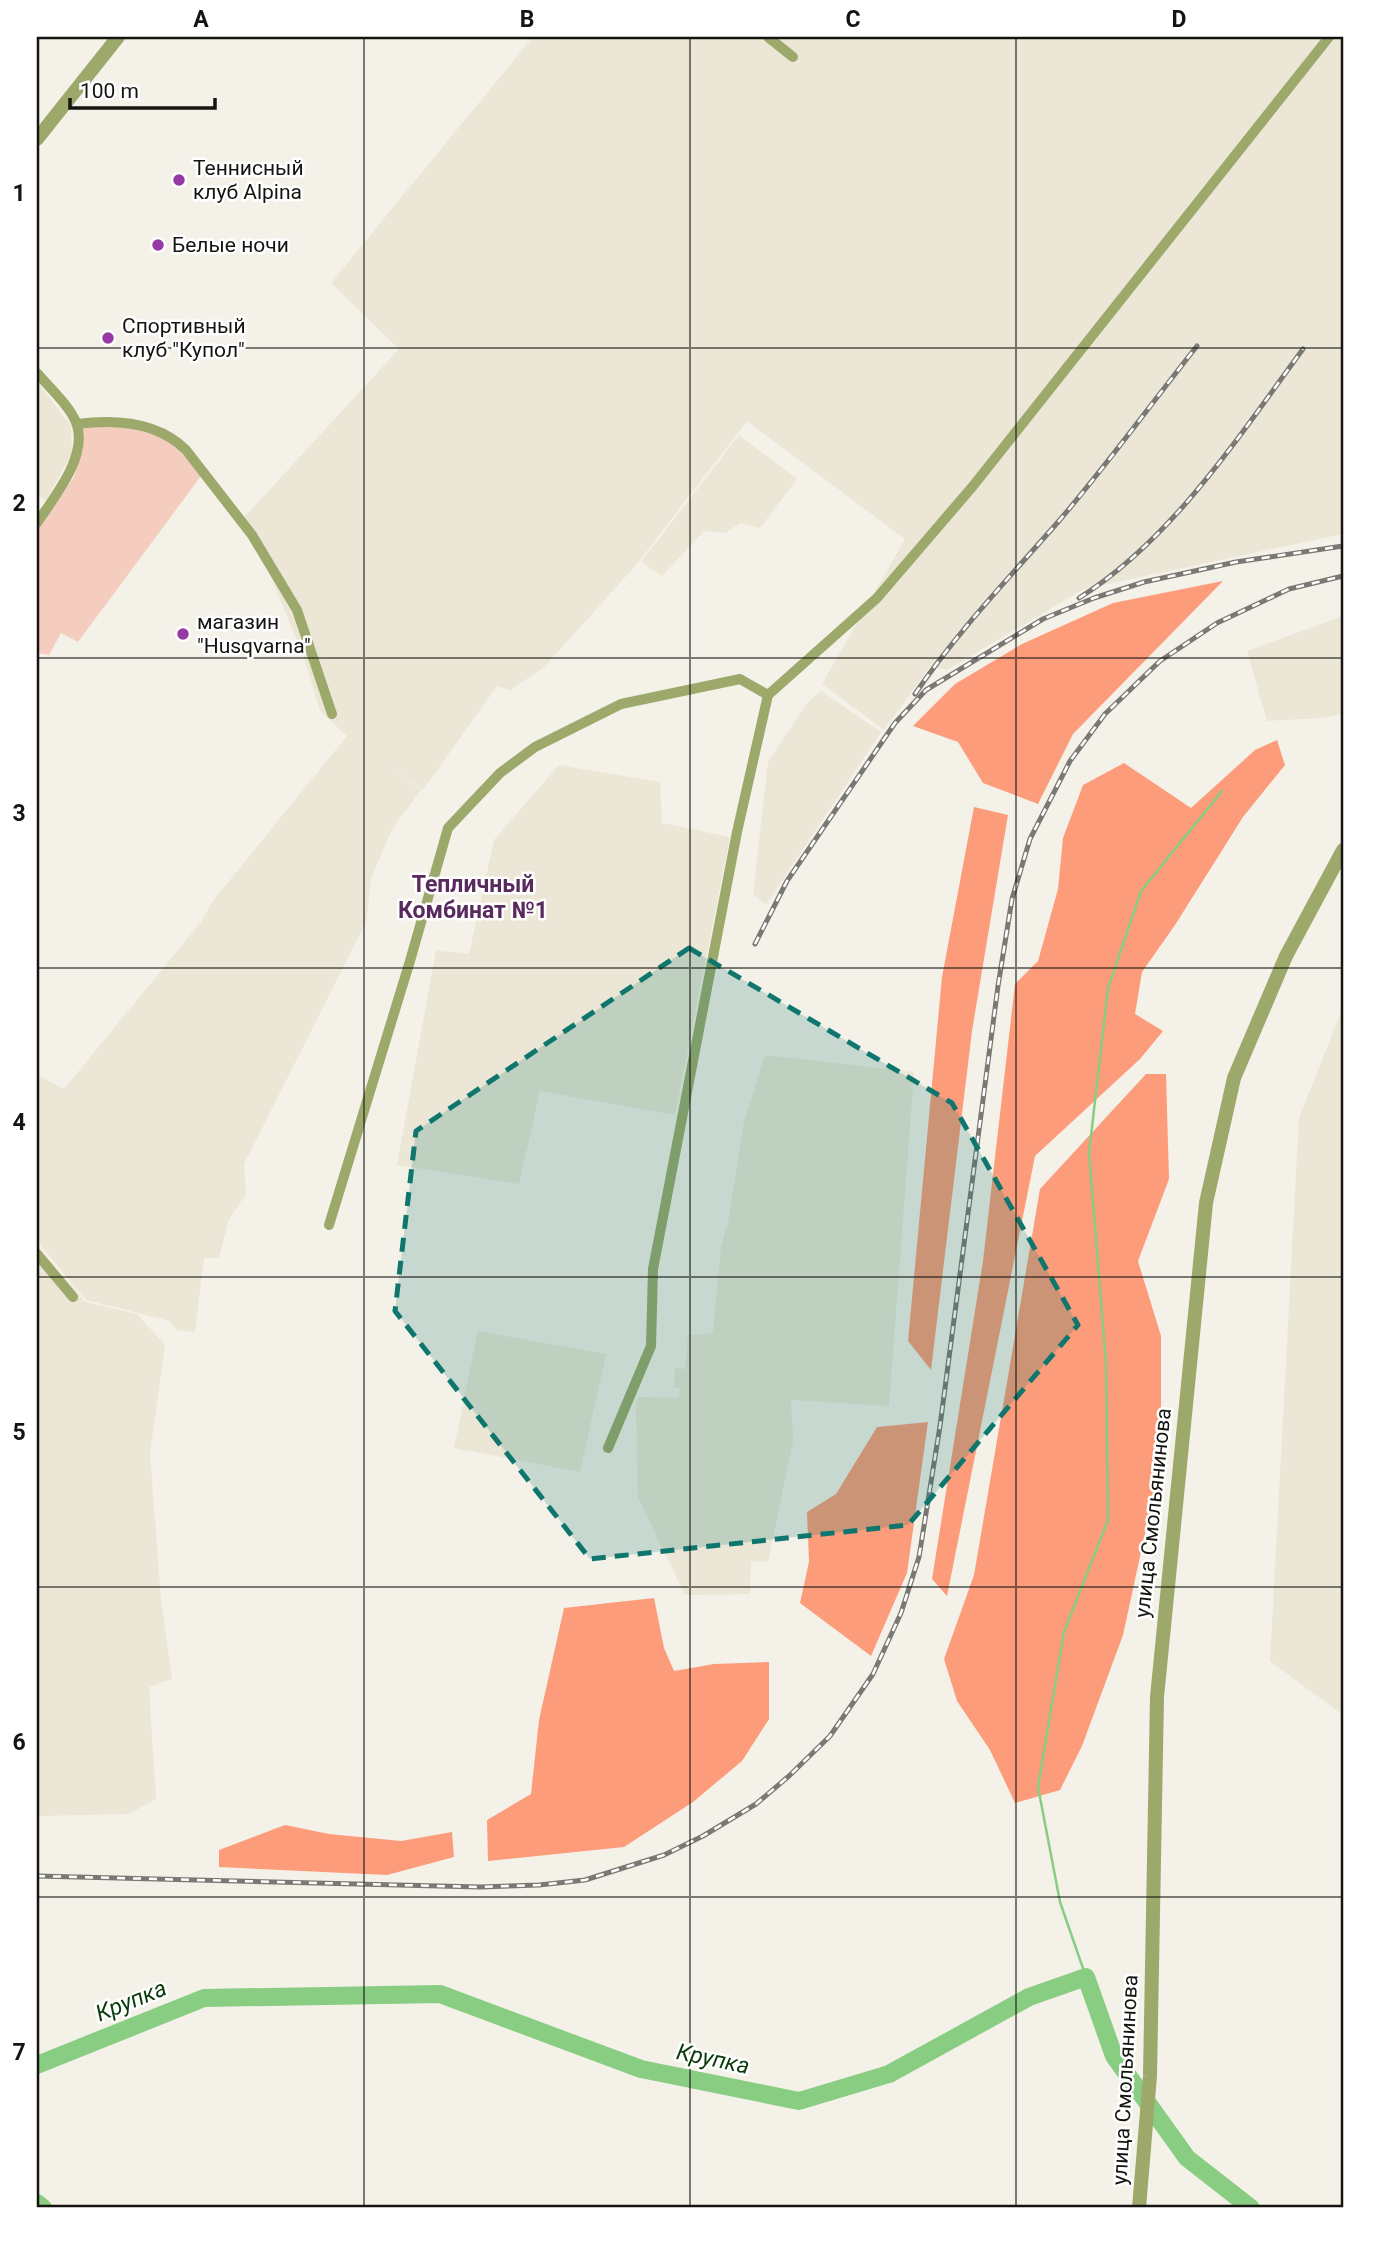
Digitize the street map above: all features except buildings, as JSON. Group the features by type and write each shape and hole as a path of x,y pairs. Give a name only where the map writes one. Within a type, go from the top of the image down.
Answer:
{"street":[{"path":"37,139 118,37"},
{"path":"768,37 793,57"},
{"path":"608,1448 651,1346 653,1269 737,832 768,695 877,598 981,475 1329,37"},
{"path":"37,373 77,424 78,443 70,474 37,523"},
{"path":"77,424 103,421 139,425 174,438 186,450 252,535 297,610 332,714"},
{"path":"329,1225 411,961 448,828 500,773 535,747 621,704 740,679 768,695"},
{"name":"улица Смольянинова","path":"1139,2208 1150,2076 1157,1697 1206,1203 1234,1078 1286,956 1343,850"},
{"path":"37,1254 73,1297"}],"highlighted area":[{"path":"689,948 952,1103 1078,1325 908,1525 590,1559 395,1311 416,1131"}],"shaded area":[{"path":"533,37 1343,37 1343,534 1084,589 947,670 930,666 884,730 822,684 905,539 747,421 636,565 544,667 511,690 497,686 423,790 388,765 421,790 392,829 371,878 364,926 244,1164 246,1194 229,1219 219,1258 204,1258 195,1332 177,1330 170,1321 86,1300 37,1241 37,1075 64,1089 201,922 212,902 347,736 320,711 305,661 267,567 239,523 399,349 331,283"},
{"path":"37,382 71,426 72,453 46,501 37,494"},
{"path":"105,425 160,437 180,451 201,476 78,642 61,633 49,655 37,653 37,532 74,477 83,445 83,427"},
{"path":"739,435 797,479 760,528 740,523 725,533 704,531 662,576 641,562"},
{"path":"1223,581 1073,734 1038,804 983,783 958,742 913,726 955,684 1022,644 1113,603"},
{"path":"1343,616 1343,714 1267,721 1247,651"},
{"path":"821,691 881,732 766,905 753,894 768,762 807,703"},
{"path":"1277,740 1285,765 1243,817 1142,972 1135,1014 1163,1031 1140,1059 1035,1156 947,1596 932,1579 983,1261 1015,984 1038,961 1058,889 1063,838 1083,785 1124,763 1191,808 1255,750"},
{"name":"Тепличный Комбинат №1","path":"559,765 660,782 662,823 730,837 675,1115 540,1091 519,1184 397,1165 436,950 469,954 494,840"},
{"path":"974,807 1008,815 972,1031 931,1370 908,1341 942,977"},
{"path":"1343,1007 1343,1715 1270,1661 1299,1118"},
{"path":"765,1055 914,1072 889,1406 791,1400 793,1441 768,1562 751,1561 750,1594 685,1595 638,1497 636,1402 639,1397 679,1398 680,1388 674,1387 675,1368 685,1369 688,1335 710,1334 713,1331 721,1247 728,1223 744,1122"},
{"path":"1146,1074 1166,1074 1169,1179 1138,1261 1161,1336 1161,1408 1154,1492 1123,1635 1082,1746 1060,1790 1015,1803 990,1750 957,1701 944,1659 974,1575 1040,1189"},
{"path":"37,1245 85,1302 137,1314 165,1345 150,1454 161,1599 172,1679 149,1687 156,1799 129,1814 37,1816"},
{"path":"478,1331 606,1354 580,1472 454,1448"},
{"path":"928,1422 907,1573 871,1656 800,1603 809,1562 807,1512 836,1494 877,1427"},
{"path":"654,1598 664,1648 674,1671 714,1664 769,1662 769,1719 742,1761 693,1802 624,1847 488,1861 487,1820 531,1794 539,1720 564,1608"},
{"path":"285,1825 329,1834 401,1841 452,1832 454,1857 387,1875 219,1867 219,1850"}],"waterway":[{"path":"1086,1977 1060,1902 1038,1787 1064,1632 1108,1520 1106,1363 1089,1153 1108,988 1141,891 1222,791"},
{"name":"Крупка","path":"37,2065 204,1998 440,1994 641,2069 799,2101 889,2074 1029,1997 1086,1977 1114,2056 1187,2158 1251,2208"},
{"name":"Крупка","path":"37,2203 43,2208"}],"railway":[{"path":"915,694 966,627 1094,479 1197,346"},
{"path":"1079,598 1113,574 1174,517 1229,451 1303,349"},
{"path":"755,944 787,881 895,723 926,690 1043,619 1094,598 1144,582 1236,562 1343,546"},
{"path":"37,1876 480,1887 585,1880 664,1855 703,1836 756,1804 830,1736 873,1674 901,1613 919,1557 940,1426 998,986 1012,899 1030,839 1070,761 1105,714 1160,661 1217,623 1289,589 1343,576"}],"place":[{"name":"Теннисный клуб Alpina","path":"179,180"},
{"name":"Белые ночи","path":"158,245"},
{"name":"Спортивный клуб \"Купол\"","path":"108,338"},
{"name":"магазин \"Husqvarna\"","path":"183,634"}],"district":[{"name":"Тепличный Комбинат №1","path":"473,897"}]}
